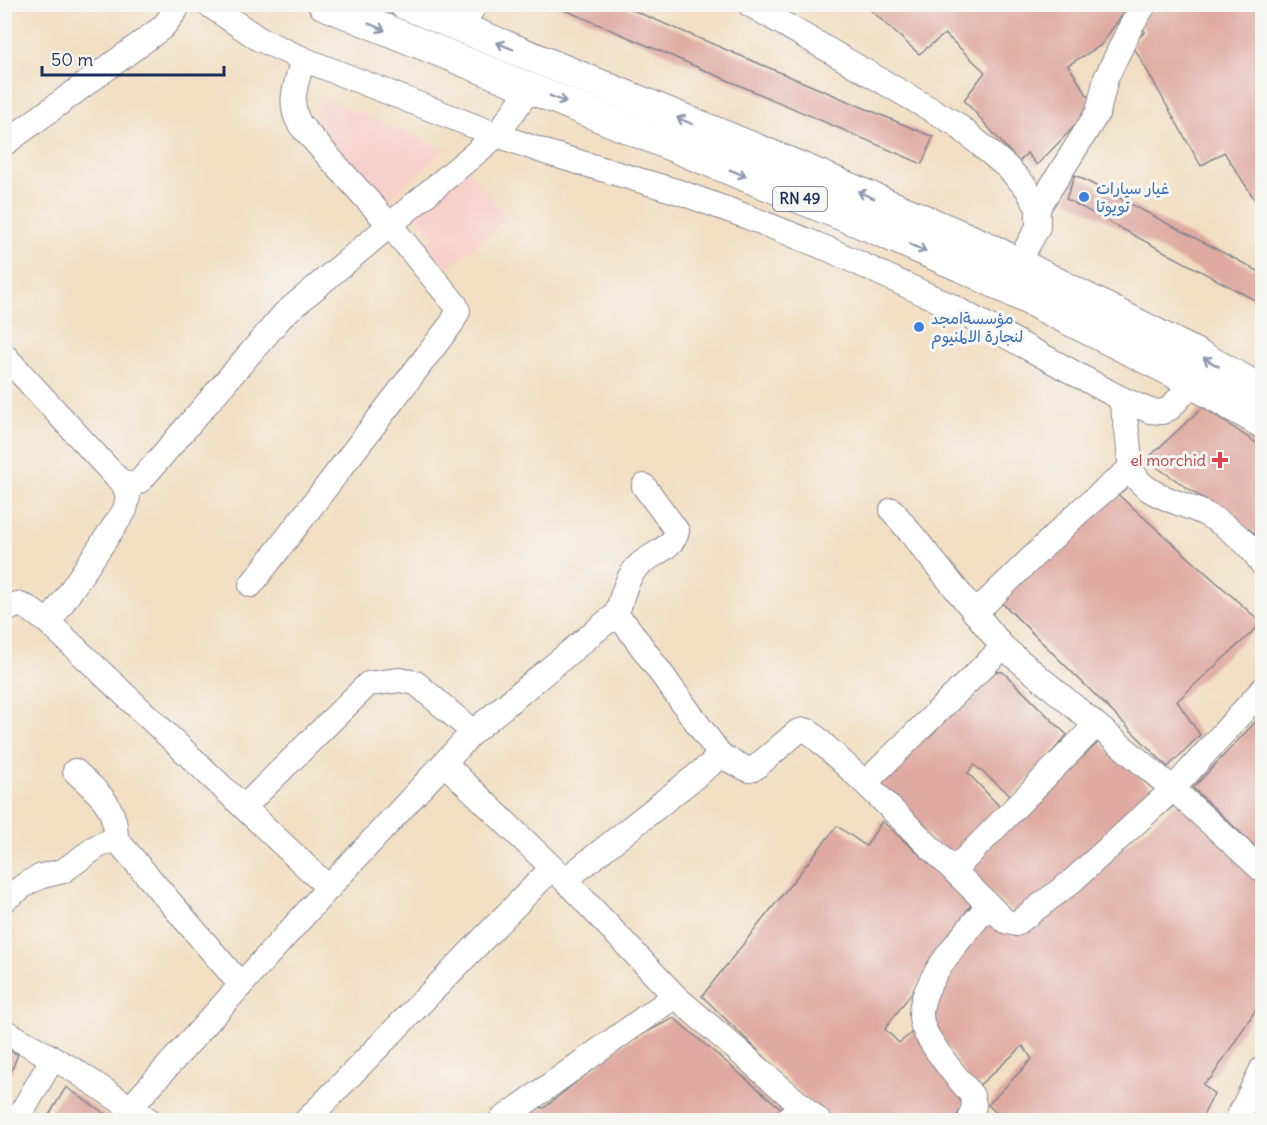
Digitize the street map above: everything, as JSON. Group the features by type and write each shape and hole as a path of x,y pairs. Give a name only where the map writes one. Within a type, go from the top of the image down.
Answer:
{"main road":[{"name":"RN 49","path":"323,4 868,226 972,271 1193,383 1263,423"},
{"name":"RN 49","path":"404,4 467,16 897,208 1018,263 1263,390"}],"street":[{"path":"4,144 163,27 178,4"},
{"path":"208,4 239,13 259,39 303,59 497,135 548,153 679,192 828,249 951,306 1120,398 1150,411 1162,412 1170,408 1193,383"},
{"path":"749,4 956,124 1007,167 1026,188 1038,208 1038,227 1018,263"},
{"path":"1038,208 1095,118 1106,78 1132,24 1145,4"},
{"path":"251,585 457,316 458,311 455,303 389,224 294,117 293,98 303,59"},
{"path":"4,355 114,476 123,483 135,485 284,314 497,135 530,88"},
{"path":"1120,398 1131,468 1141,482 1151,490 1206,514 1234,532 1263,564"},
{"path":"975,613 1080,511 1131,468"},
{"path":"49,623 126,510 128,496 123,483"},
{"path":"615,619 632,573 638,565 676,536 676,531 644,486"},
{"path":"892,510 1003,647 1173,789 1263,870"},
{"path":"4,612 17,604 28,608 49,623 329,888"},
{"path":"6,1028 140,1114 241,985 473,732 603,623 615,619 626,625 721,756 749,770 755,768 797,732 809,731 1005,921 1012,925 1019,924 1071,882 1173,789 1263,690"},
{"path":"865,783 1003,647"},
{"path":"244,807 368,684 400,680 416,683 473,732"},
{"path":"954,870 1096,725"},
{"path":"307,1120 558,874 721,756"},
{"path":"444,763 558,874 675,996 802,1115"},
{"path":"75,771 105,801 113,813 116,840 241,985"},
{"path":"4,900 29,882 63,871 98,846 116,840"},
{"path":"970,1120 974,1105 972,1096 937,1051 924,1029 920,1012 941,964 989,904"},
{"path":"501,1120 675,996"},
{"path":"17,1120 53,1058"},
{"path":"1237,1120 1263,1069"}],"shaded area":[{"path":"322,98 445,149 386,203 313,124"},
{"path":"467,170 508,218 444,272 423,247 435,237 415,215"}],"building":[{"path":"551,4 618,4 933,137 922,164"},
{"path":"864,4 1130,4 1100,46 1068,65 1094,106 1037,165 1027,153 1019,162 964,100 985,72 945,34 919,54"},
{"path":"1165,4 1262,4 1262,200 1257,203 1224,152 1201,166 1132,44 1145,32 1139,20"},
{"path":"1075,175 1262,273 1262,304 1066,199"},
{"path":"1203,407 1262,447 1262,538 1146,460"},
{"path":"1113,490 1262,623 1177,701 1200,735 1168,767 996,597"},
{"path":"989,671 1003,672 1067,735 1013,797 974,765 968,773 1001,808 953,859 873,784"},
{"path":"1262,715 1262,853 1193,788"},
{"path":"1099,742 1158,793 1016,915 964,871 1006,825"},
{"path":"1182,799 1262,875 1262,1000 1212,1077 1203,1084 1214,1094 1201,1120 1004,1120 988,1105 1032,1059 1023,1046 975,1089 925,1012 958,948 995,914 1015,937"},
{"path":"882,821 972,902 950,940 885,1029 899,1043 915,1030 968,1097 954,1120 829,1120 702,996 837,826 866,846"},
{"path":"674,1018 784,1111 773,1120 518,1120 535,1107 544,1108 625,1043"},
{"path":"4,1049 18,1054 5,1088 4,1088"},
{"path":"66,1087 114,1120 46,1120"}],"place":[{"name":"غيار سيارات تويوتا","path":"1084,197"},
{"name":"مؤسسةامجد لنجارة الالمنيوم","path":"919,327"},
{"name":"el morchid","path":"1220,460"}]}
